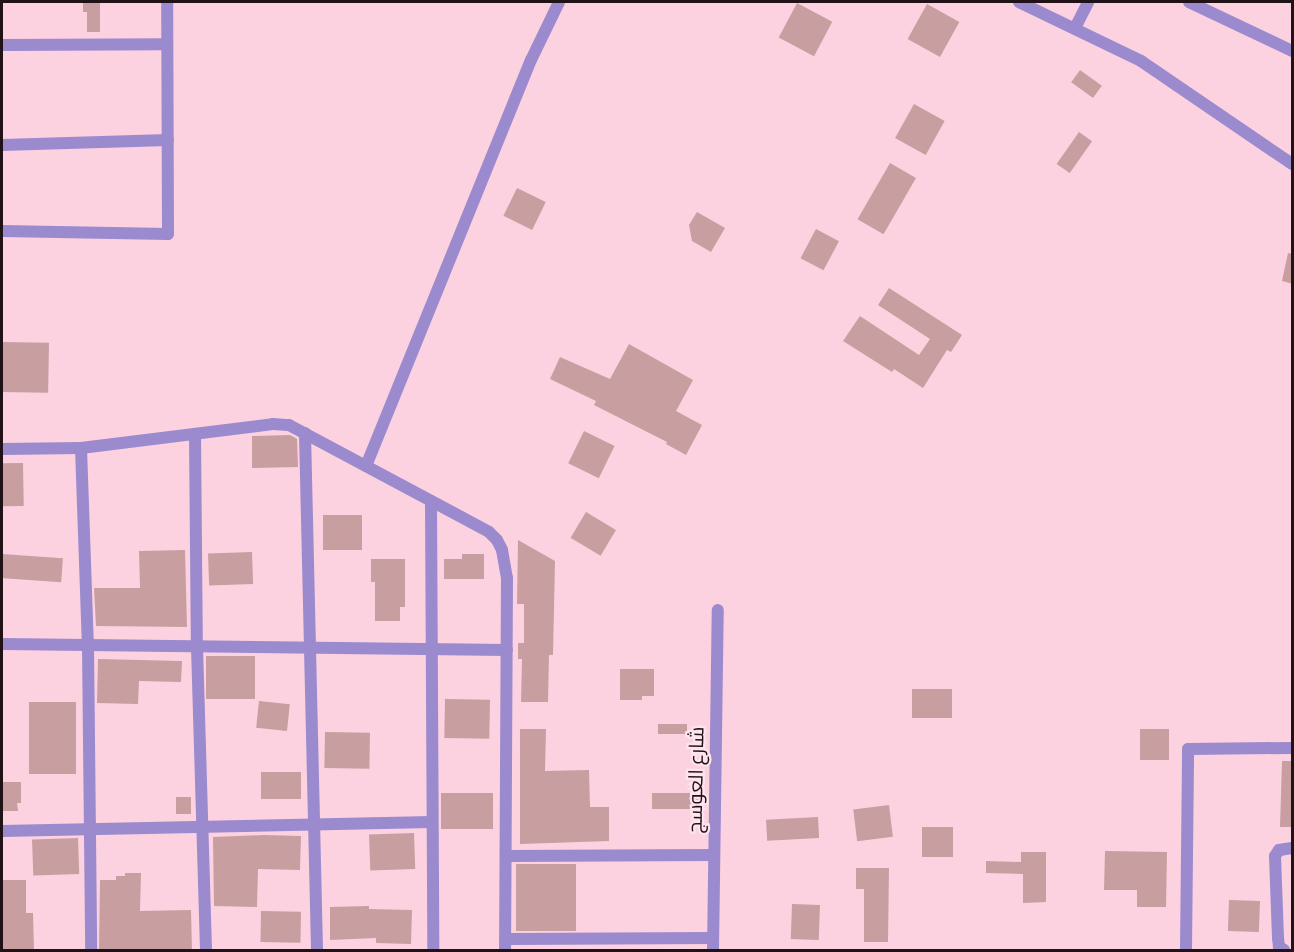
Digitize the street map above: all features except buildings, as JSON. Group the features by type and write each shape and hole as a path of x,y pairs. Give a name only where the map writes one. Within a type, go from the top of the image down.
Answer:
{"street":[{"path":"2,231 168,234 168,2"},
{"path":"366,466 531,60 559,2"},
{"path":"1019,2 1141,61 1293,164"},
{"path":"1075,28 1088,2"},
{"path":"1189,2 1292,50"},
{"path":"2,45 168,44"},
{"path":"2,145 168,140"},
{"path":"2,449 81,448 281,423 305,433 489,532 497,540 506,571 506,945 713,944"},
{"path":"305,433 317,951"},
{"path":"195,434 197,647 206,951"},
{"path":"81,448 88,645 88,829 92,951"},
{"path":"431,501 433,951"},
{"name":"شارع العوسج","path":"713,944 718,610"},
{"path":"2,644 507,650"},
{"path":"1186,951 1188,749 1293,748"},
{"path":"2,831 432,822"},
{"path":"1284,951 1279,947 1278,938 1275,856 1279,850 1293,848"},
{"path":"506,856 714,855"}]}
